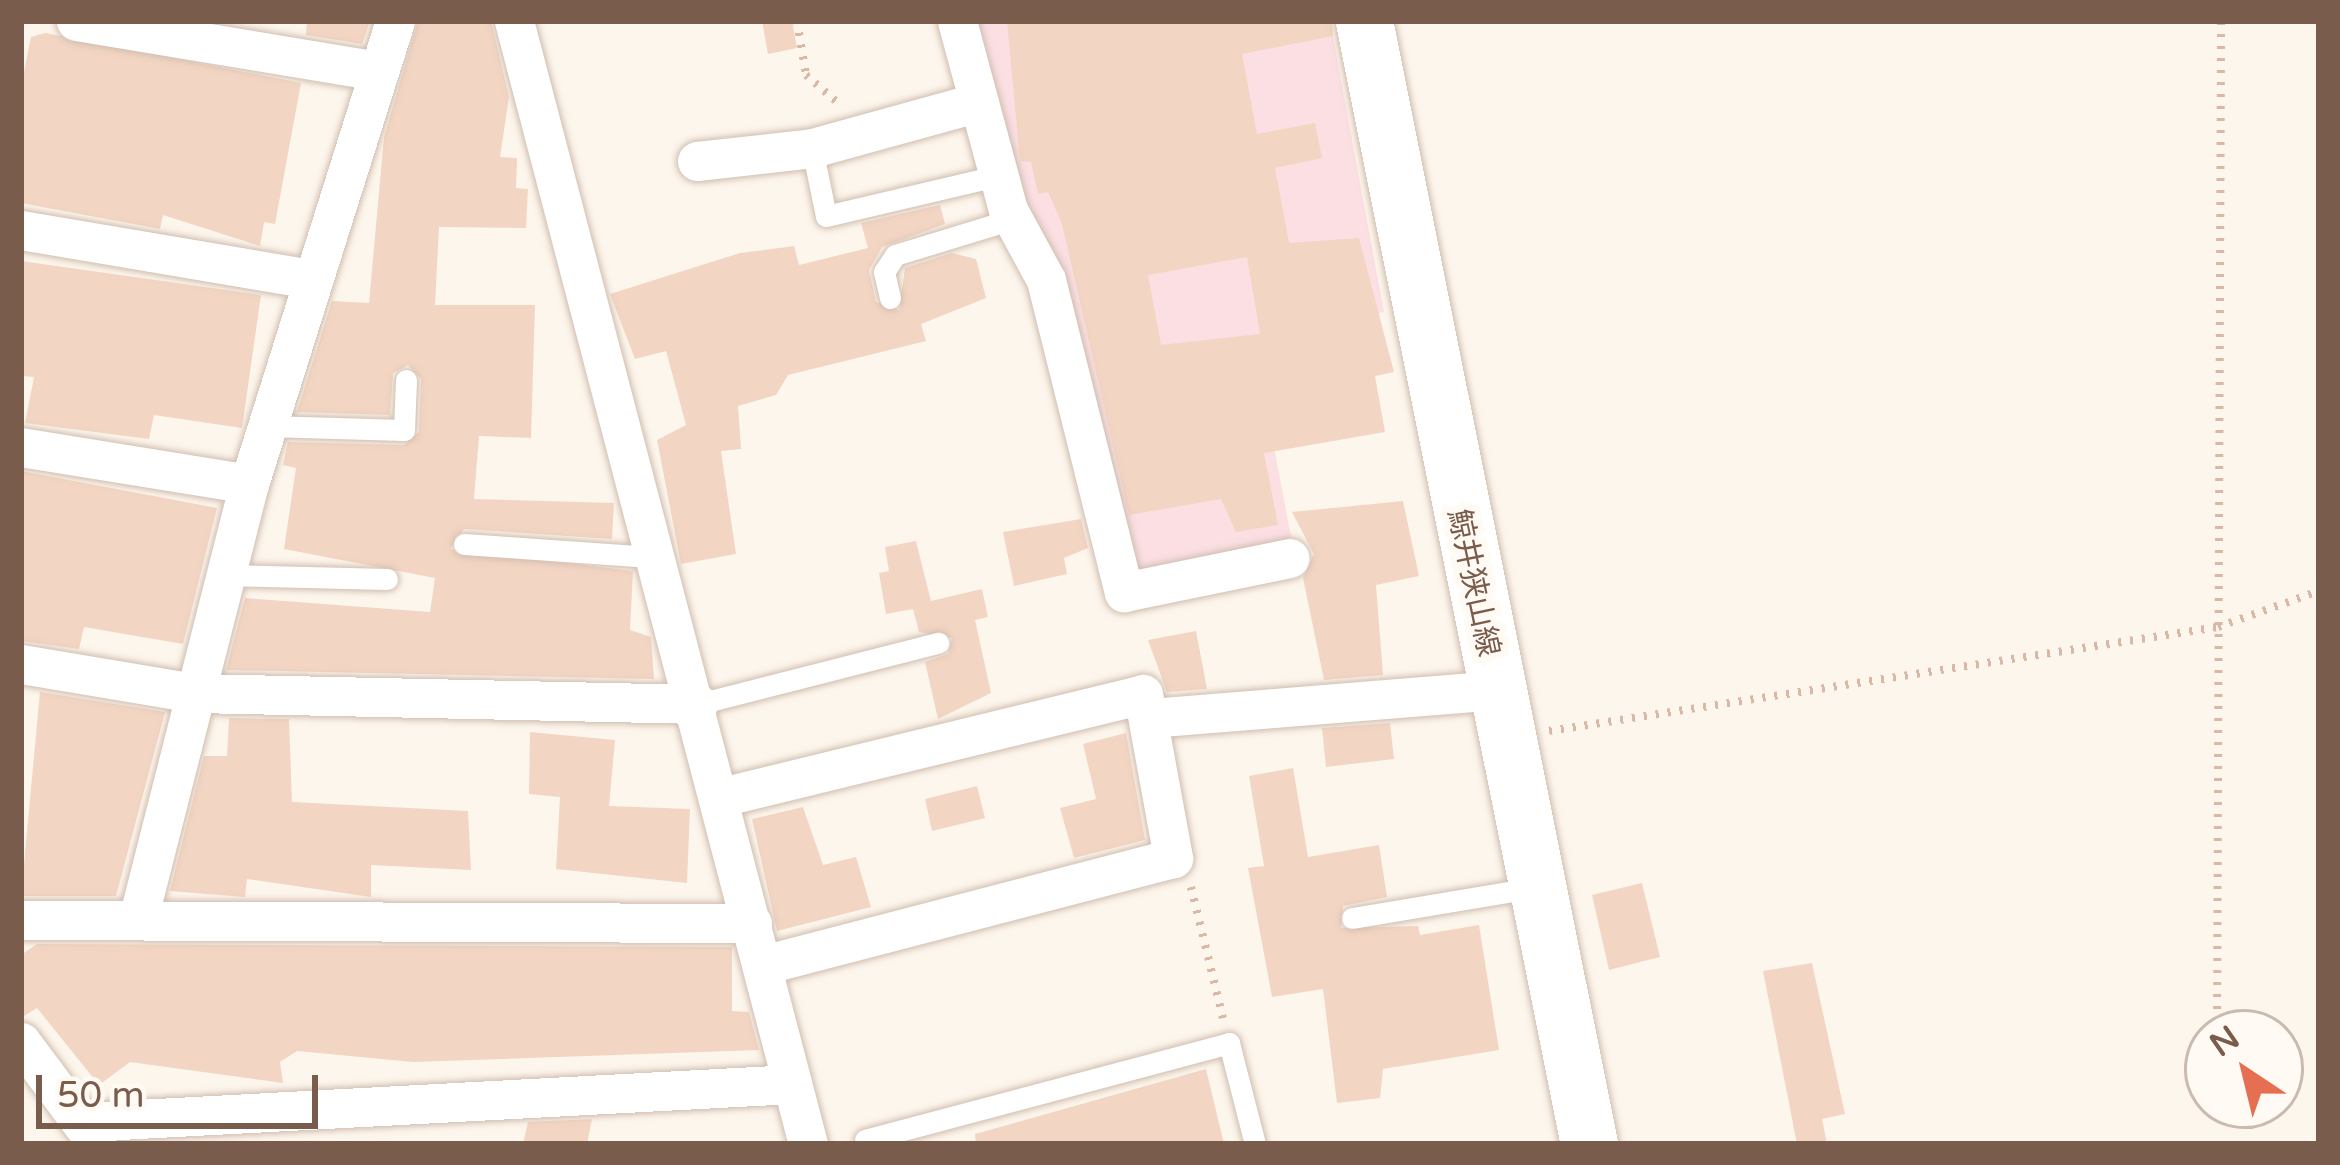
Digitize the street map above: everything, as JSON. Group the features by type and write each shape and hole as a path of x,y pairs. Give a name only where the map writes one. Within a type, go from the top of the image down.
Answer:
{"main road":[{"name":"鯨井狭山線","path":"1364,21 1589,1144"}],"street":[{"path":"76,21 377,71"},
{"path":"138,920 249,484 395,21"},
{"path":"514,21 648,557 698,704 808,1144"},
{"path":"957,21 997,176 1013,219 1046,280 1124,592 1290,558"},
{"path":"697,161 812,148 979,102"},
{"path":"21,230 310,279"},
{"path":"21,447 249,484"},
{"path":"21,664 195,693 698,704"},
{"path":"721,797 1130,691 1143,694 1150,718 1178,853 763,965"},
{"path":"1150,718 1501,714"},
{"path":"21,920 752,923"},
{"path":"21,1042 89,1133 792,1084"}],"lane":[{"path":"812,148 826,216 997,176"},
{"path":"890,298 884,272 895,255 1013,219"},
{"path":"268,426 404,430 406,380"},
{"path":"464,544 648,557"},
{"path":"225,575 387,579"},
{"path":"698,704 938,643"},
{"path":"1352,918 1538,887"},
{"path":"865,1140 1229,1043 1255,1144"}],"path":[{"path":"796,21 806,74 832,103 853,100"},
{"path":"2217,1009 2221,21"},
{"path":"1501,714 2218,627 2319,592"},
{"path":"1178,853 1229,1043"}],"shaded area":[{"path":"965,21 1330,21 1384,312 1253,337 1293,547 1129,576"}],"building":[{"path":"307,21 370,21 362,44 306,35"},
{"path":"418,21 491,21 509,97 500,157 517,158 516,188 528,189 526,228 439,227 435,305 535,305 531,438 479,436 474,499 614,503 612,539 464,529 450,549 633,571 630,630 651,637 654,679 226,670 245,598 430,612 435,578 284,549 296,468 283,465 288,442 404,445 419,432 421,379 408,365 393,373 390,415 297,412 332,301 369,303 384,137"},
{"path":"762,21 792,21 797,48 768,54"},
{"path":"1007,21 1332,21 1333,36 1242,54 1257,134 1315,123 1322,158 1275,168 1289,243 1359,238 1394,372 1375,376 1385,432 1264,453 1278,525 1236,532 1221,499 1129,515 1062,224 1048,192 1038,194 1031,162 1020,161","holes":["1247,257 1260,334 1161,345 1148,275"]},
{"path":"45,33 301,83 275,224 264,222 260,246 163,215 160,229 21,203 21,87 31,37"},
{"path":"940,205 945,224 882,247 869,270 876,302 899,310 905,268 952,253 976,259 986,298 921,324 926,341 788,375 776,395 738,406 741,449 721,451 736,554 681,564 657,440 686,425 666,351 635,359 610,294 740,253 794,246 799,265 868,248 861,223"},
{"path":"21,261 261,295 242,428 154,415 149,439 25,423 34,377 21,376"},
{"path":"21,471 217,508 183,644 84,627 79,649 21,641"},
{"path":"1403,501 1419,576 1376,585 1383,675 1324,680 1303,578 1314,554 1292,512"},
{"path":"1081,519 1088,548 1064,558 1067,574 1014,586 1003,532"},
{"path":"916,541 931,601 982,589 988,617 975,620 991,693 938,719 925,662 948,654 952,638 919,632 913,609 886,614 879,573 889,571 885,547"},
{"path":"1196,631 1207,689 1167,692 1148,640"},
{"path":"40,692 165,712 116,896 21,896"},
{"path":"229,718 289,719 292,802 468,811 471,870 371,865 371,897 247,879 245,897 170,891 204,756 227,756"},
{"path":"1390,723 1394,759 1326,767 1322,728"},
{"path":"530,732 615,740 609,806 690,809 687,883 556,869 560,797 529,794"},
{"path":"1126,733 1145,840 1074,858 1060,808 1096,799 1083,744"},
{"path":"1293,768 1308,857 1379,845 1387,897 1343,906 1341,928 1418,926 1420,935 1479,925 1499,1050 1383,1069 1380,1098 1337,1103 1323,989 1272,997 1248,868 1264,866 1249,776"},
{"path":"977,786 985,818 932,831 925,799"},
{"path":"803,807 823,865 856,857 871,907 777,931 752,819"},
{"path":"1642,883 1660,957 1609,970 1592,895"},
{"path":"37,944 732,947 732,1011 749,1012 759,1050 413,1062 297,1051 280,1062 283,1083 130,1062 99,1085 37,1008 21,1018 21,955"},
{"path":"1812,963 1845,1114 1822,1119 1827,1144 1797,1144 1763,971"},
{"path":"1206,1069 1224,1144 976,1144 975,1134"},
{"path":"592,1119 587,1144 523,1144 528,1122"}]}
